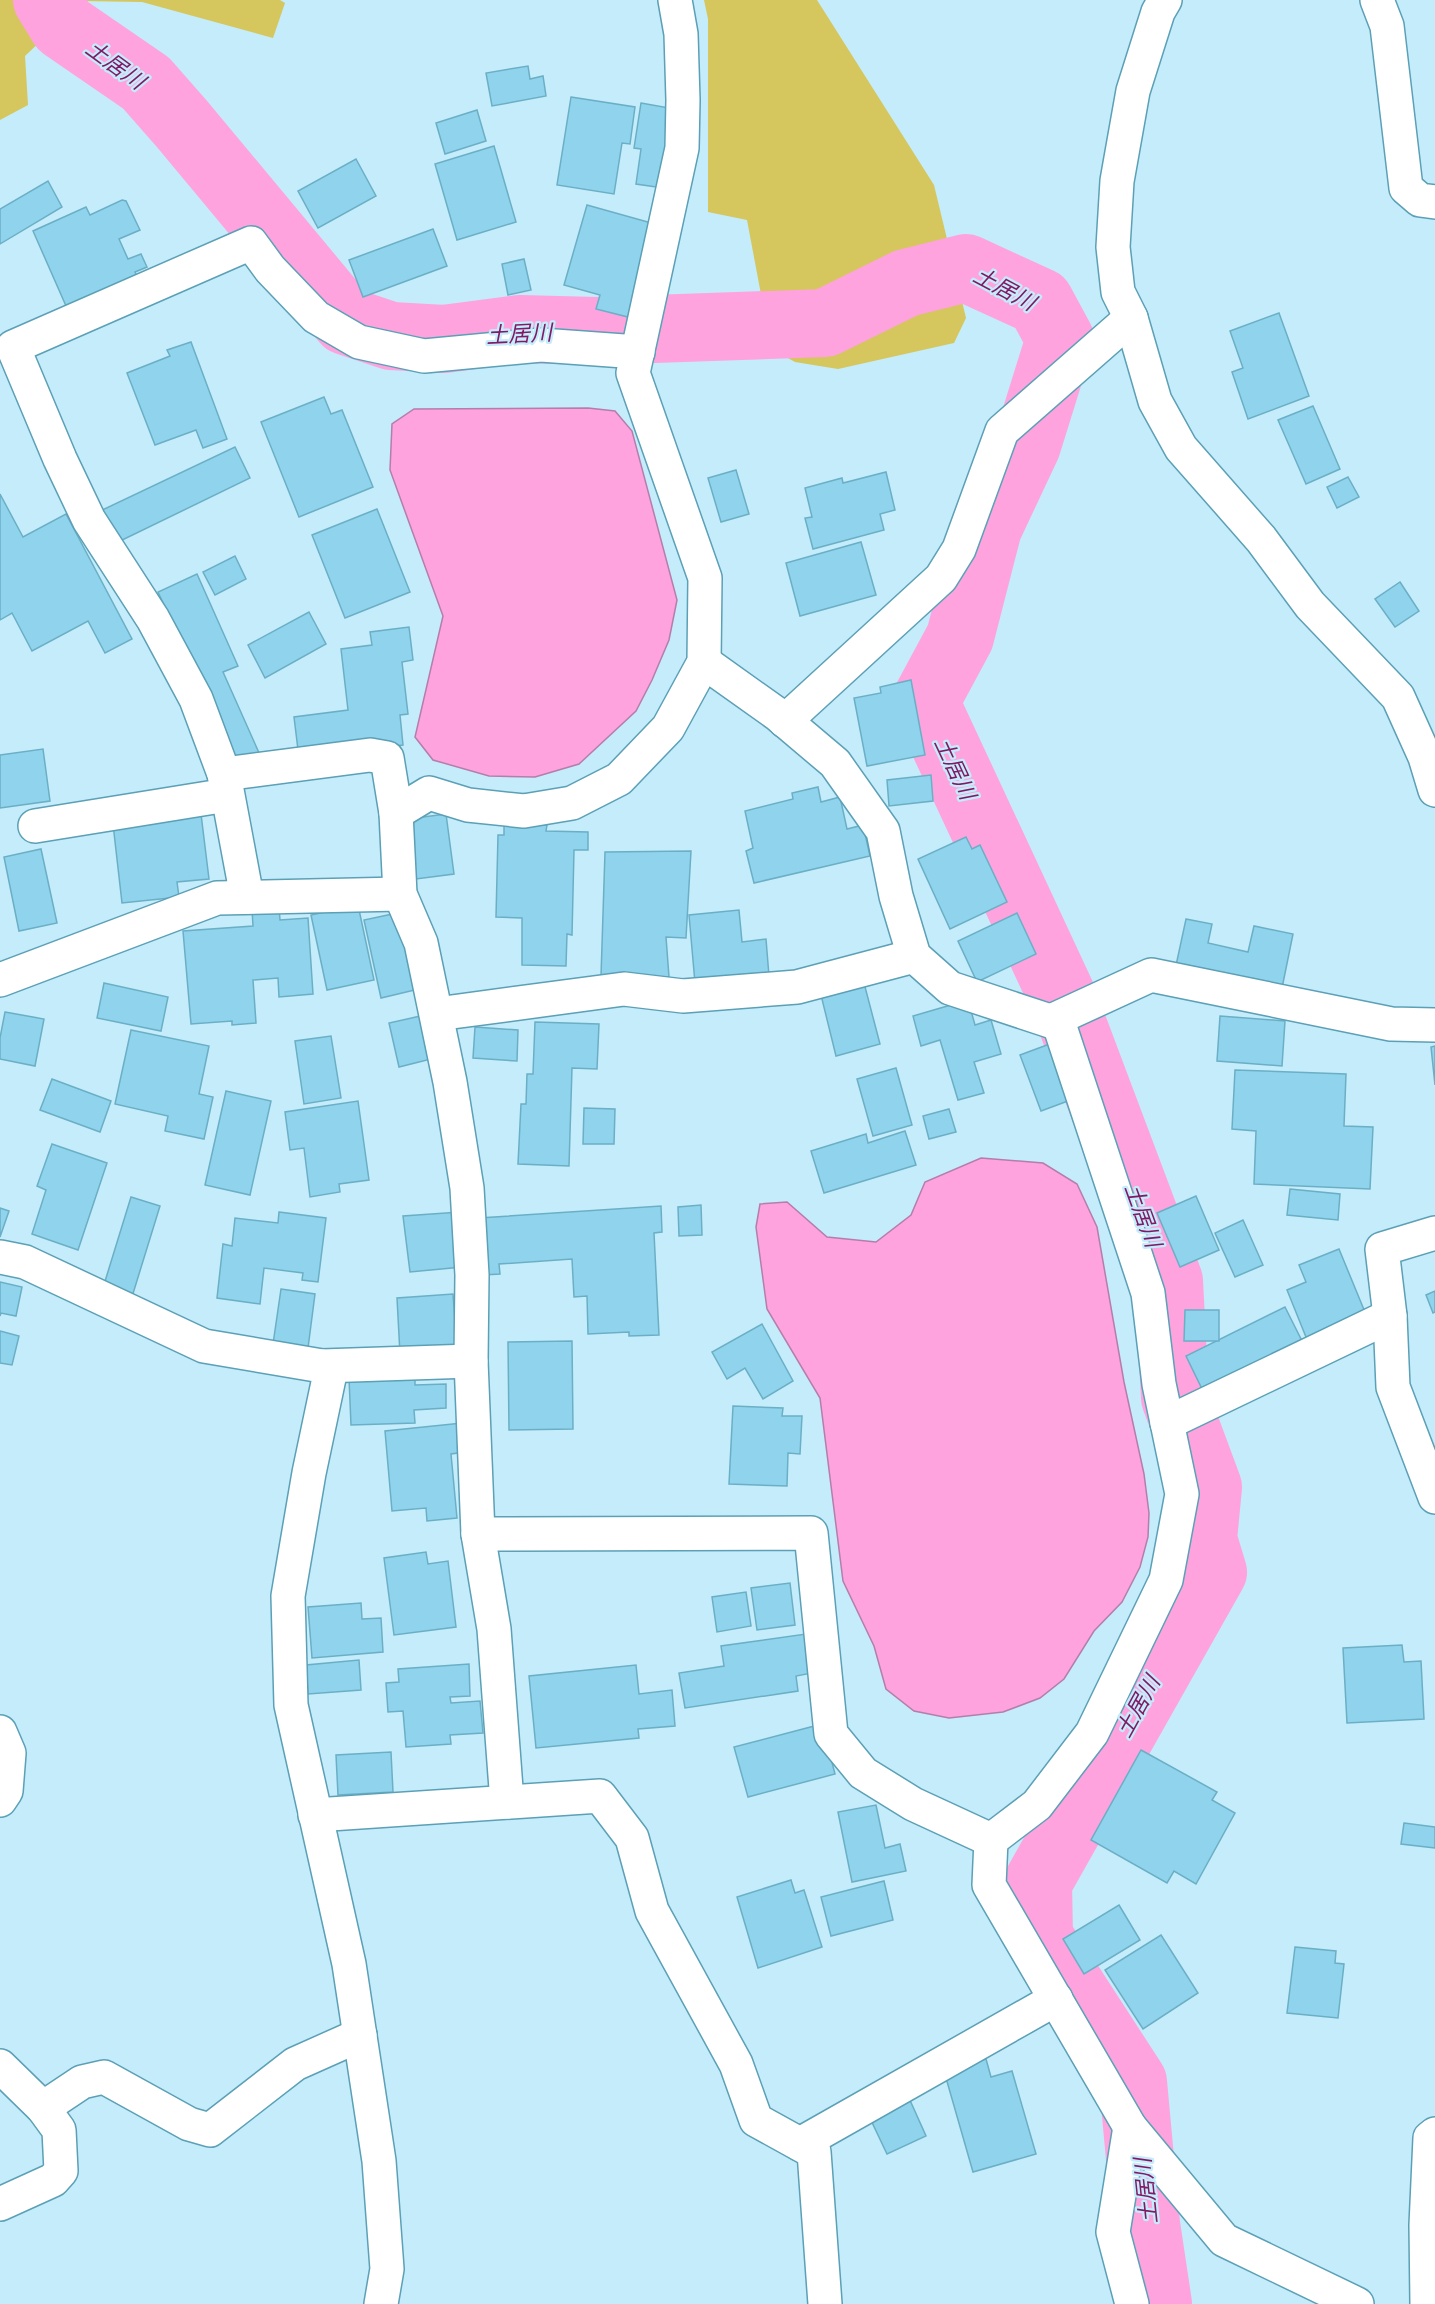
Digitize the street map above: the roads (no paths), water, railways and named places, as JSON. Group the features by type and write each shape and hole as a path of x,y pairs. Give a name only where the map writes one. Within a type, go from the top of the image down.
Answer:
{"street":[{"path":"396,813 429,793 468,805 524,811 572,802 620,779 668,728 704,662 705,578 633,372 682,148 681,34 675,0"},
{"path":"1165,0 1158,12 1133,92 1117,180 1113,248 1118,292 1131,318 1155,401 1181,448 1261,540 1310,605 1398,697 1425,756 1435,790"},
{"path":"1377,0 1387,26 1406,189 1420,200 1435,202"},
{"path":"247,897 226,784 196,699 153,619 89,520 7,337 251,243 270,269 316,317 359,342 424,356 541,345 638,352"},
{"path":"785,721 942,578 959,549 1002,431 1131,318"},
{"path":"704,662 785,721 835,763 883,831 896,896 914,956 950,988 1059,1024 1148,1293 1159,1384 1182,1494 1166,1580 1092,1733 1037,1805 991,1840"},
{"path":"35,826 370,755 387,758 396,813 400,894 421,942 437,1014 467,1188 472,1275 471,1361 477,1534 494,1629 507,1802"},
{"path":"0,980 217,898 400,894"},
{"path":"437,1014 624,989 683,996 797,987 914,956"},
{"path":"1052,1021 1150,975 1391,1024 1435,1024"},
{"path":"1435,1233 1382,1249 1390,1316 1393,1387 1435,1497"},
{"path":"0,1257 25,1262 204,1346 322,1366 471,1361"},
{"path":"1168,1423 1390,1316"},
{"path":"322,1366 329,1378 309,1473 288,1596 291,1705 349,1964 379,2161 387,2269 381,2304"},
{"path":"477,1534 811,1533 831,1734 863,1773 913,1804 991,1840"},
{"path":"0,1732 9,1753 6,1791 0,1800"},
{"path":"315,1815 600,1796 632,1838 652,1911 736,2064 756,2120 814,2152 825,2304"},
{"path":"991,1840 989,1885 1130,2127 1224,2240 1357,2304"},
{"path":"800,2144 1056,1999"},
{"path":"43,2108 81,2082 104,2077 189,2124 210,2130 295,2064 360,2035"},
{"path":"0,2066 43,2108 59,2130 61,2172 53,2180 0,2204"},
{"path":"1130,2127 1113,2232 1132,2304"},
{"path":"1427,2304 1426,2225 1430,2138 1435,2133"}],"waterway":[{"name":"土居川","path":"47,0 63,26 146,83 346,321 391,336 444,339 520,329 596,331 825,323 906,283 966,268 1040,302 1060,339 1027,445 988,528 960,637 925,702 1061,994 1169,1281 1175,1398 1208,1487 1203,1539 1213,1572 1038,1882 1039,1937 1133,2082 1146,2224 1158,2304"}]}
